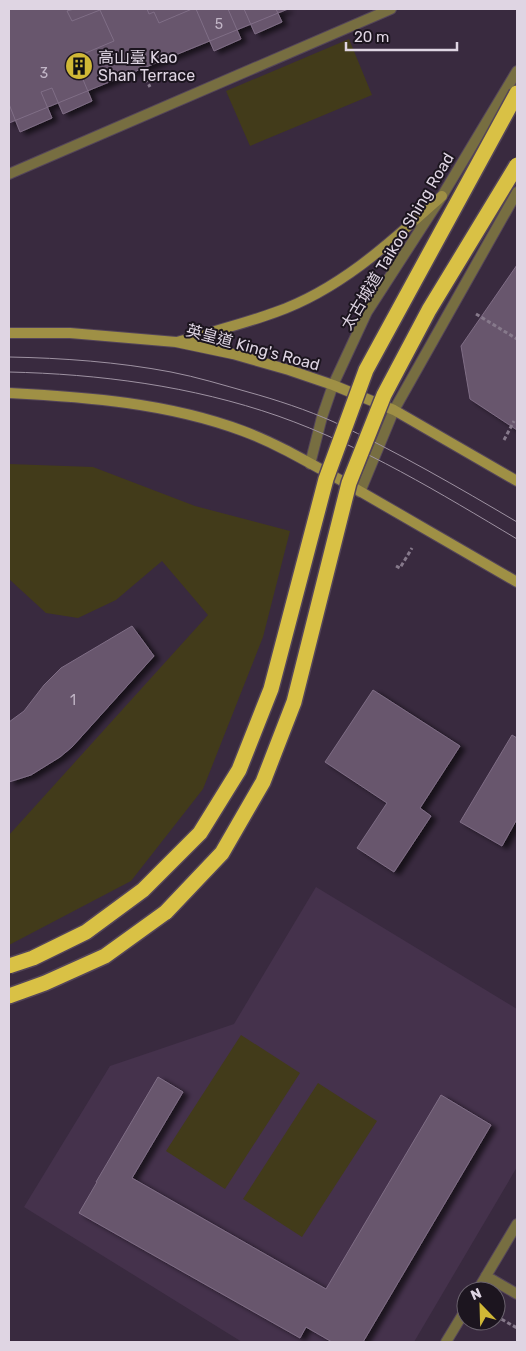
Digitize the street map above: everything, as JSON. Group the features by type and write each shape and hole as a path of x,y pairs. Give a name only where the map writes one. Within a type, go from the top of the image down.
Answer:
{"highway":[{"path":"9,966 33,958 86,932 144,890 200,833 239,770 271,689 326,479 366,370 517,93"},
{"path":"9,996 45,983 105,956 166,912 222,853 263,782 294,702 349,483 384,395 429,310 517,165"}],"main road":[{"path":"176,342 277,312 316,294 381,251 442,196"},
{"name":"英皇道 King's Road","path":"9,333 70,333 176,342 233,354 333,384 394,410 517,481"},
{"path":"9,394 67,396 115,401 205,418 244,431 310,464 517,582"}],"street":[{"path":"9,174 391,9"},
{"name":"太古城道 Taikoo Shing Road","path":"310,464 333,384 367,312 442,196 517,71"},
{"path":"360,492 394,410 517,192"},
{"path":"483,1281 517,1224"},
{"path":"486,1276 517,1294"},
{"path":"446,1342 456,1326"}],"path":[{"path":"137,61 143,72"},
{"path":"474,313 517,340"},
{"path":"504,440 514,421"},
{"path":"506,1322 517,1328"}],"shaded area":[{"path":"349,39 372,95 250,146 226,91"},
{"path":"9,464 93,467 195,506 290,531 263,637 203,789 131,881 9,945 9,835 208,615 162,561 116,600 78,618 46,613 9,579"},
{"path":"316,887 517,1009 517,1167 414,1342 242,1342 24,1207 110,1066 234,1024"},
{"path":"241,1035 300,1073 225,1189 166,1151"},
{"path":"318,1083 377,1121 302,1237 243,1199"}],"building":[{"name":"高山臺 Kao Shan Terrace","path":"9,9 288,9 9,123"},
{"path":"9,9 74,9 67,11 72,21 100,10 114,41 74,58 92,101 63,114 52,88 41,92 52,118 20,132 9,104"},
{"path":"147,9 192,9 159,23 154,12 149,14"},
{"path":"196,9 228,9 241,39 214,51"},
{"path":"244,9 276,9 282,22 255,34"},
{"path":"517,265 517,430 470,399 461,346"},
{"path":"132,626 154,656 72,747 31,775 9,782 9,722 24,711 44,685 61,668"},
{"path":"373,690 460,746 420,808 431,816 394,872 357,848 387,803 325,762"},
{"path":"512,735 517,738 517,819 502,846 460,822"},
{"path":"158,1077 183,1092 132,1178 326,1289 441,1095 491,1125 363,1342 332,1342 306,1327 300,1338 79,1213"}],"tram line":[{"path":"9,357 90,361 181,374 303,409 381,445 517,522"},
{"path":"9,372 111,379 179,389 278,416 310,428 371,456 517,539"}],"place":[{"name":"高山臺 Kao Shan Terrace","path":"79,66"}]}
